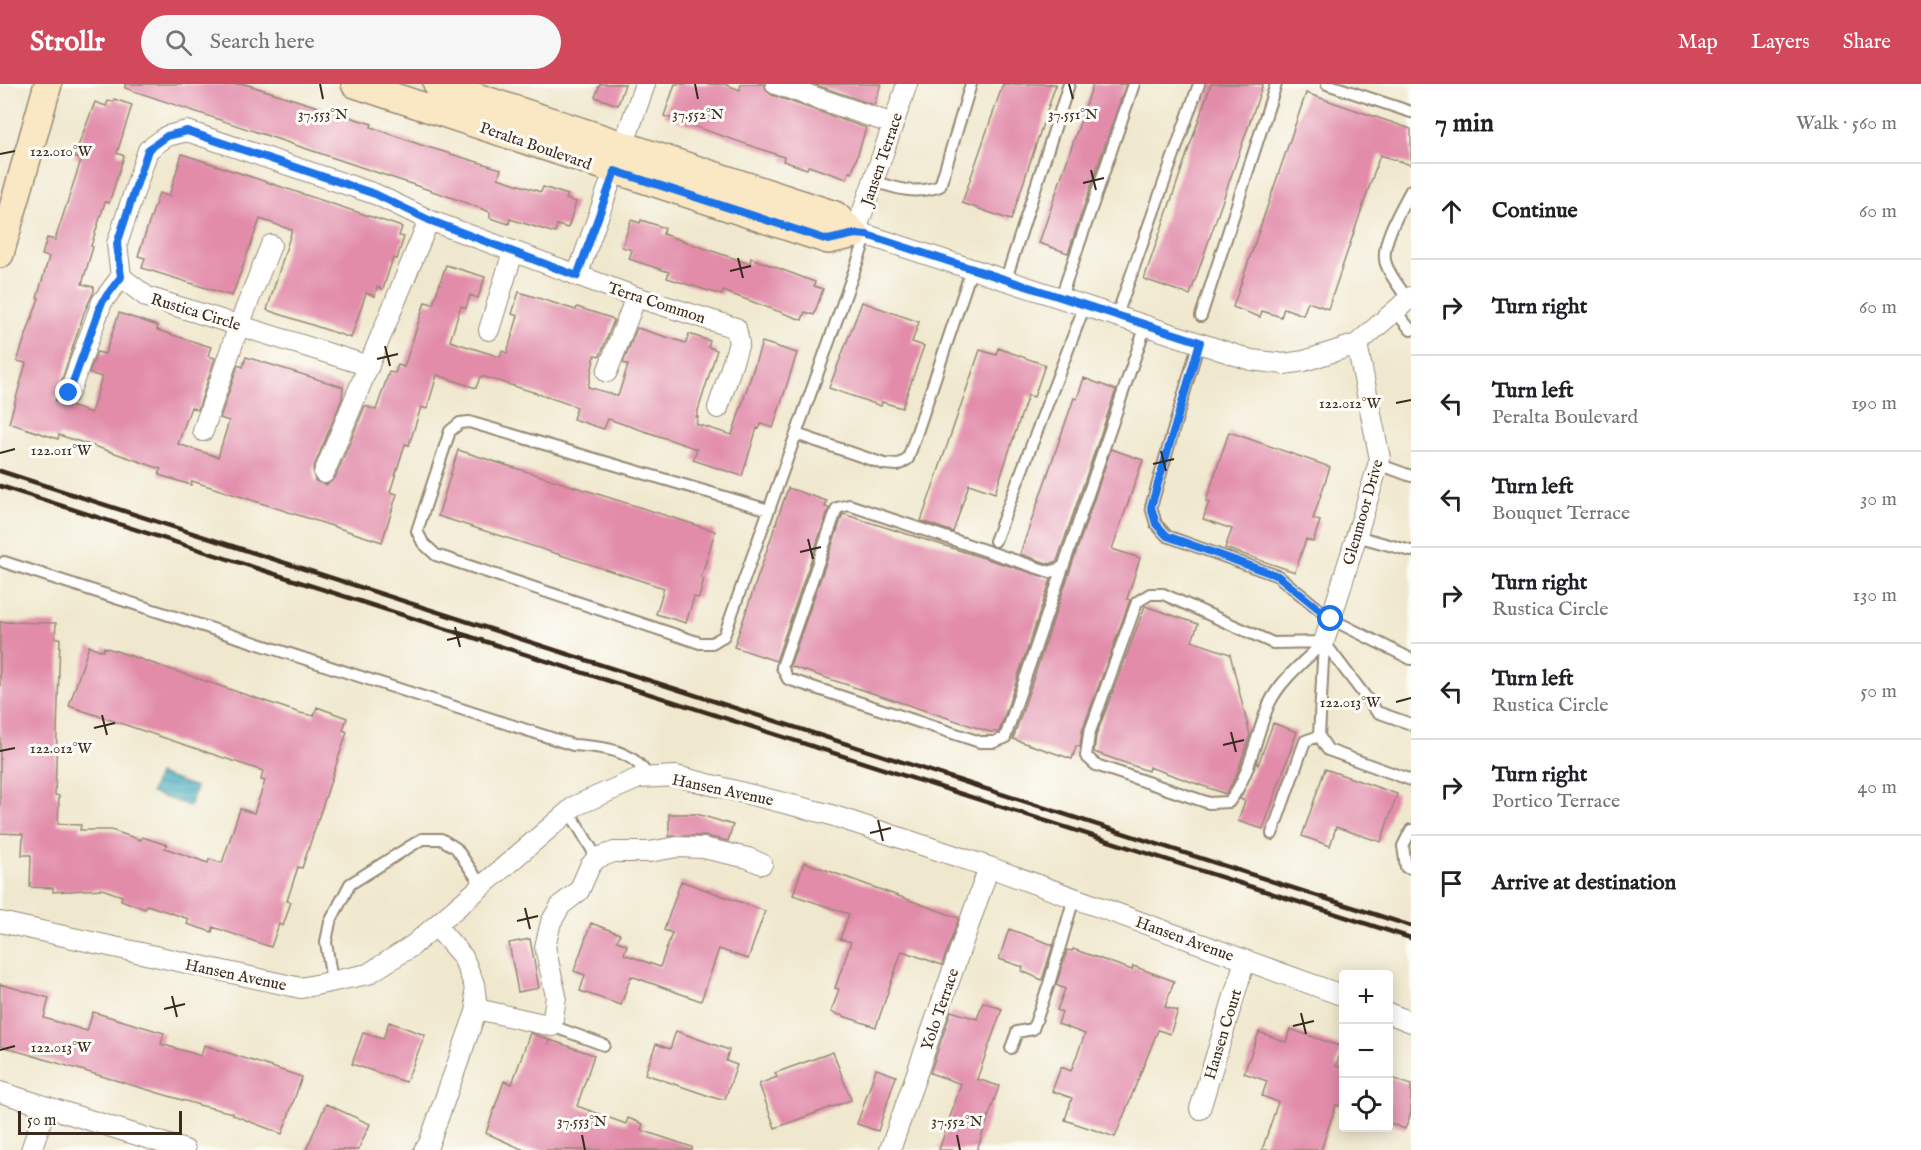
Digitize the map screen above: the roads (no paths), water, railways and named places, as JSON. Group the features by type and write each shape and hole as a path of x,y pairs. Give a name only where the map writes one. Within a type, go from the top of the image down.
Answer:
{"street":[{"path":"0,254 48,84"},
{"name":"Peralta Boulevard","path":"355,84 619,159 835,215 861,234 1251,360 1284,364 1304,361 1357,344"},
{"name":"Peralta Boulevard","path":"437,84 619,159"},
{"path":"69,393 102,302 121,277 117,244 148,150 167,136 187,131 375,194 429,220 577,276 645,84"},
{"path":"776,84 893,124"},
{"name":"Jansen Terrace","path":"861,234 874,181 907,84"},
{"path":"324,473 429,220"},
{"path":"203,431 239,325 271,245"},
{"path":"489,330 513,252"},
{"name":"Terra Common","path":"577,276 736,328 739,343 718,408"},
{"name":"Rustica Circle","path":"121,277 147,297 369,366"},
{"path":"607,372 636,297"},
{"path":"1357,344 1405,303"},
{"name":"Glenmoor Drive","path":"1324,642 1380,459 1357,344"},
{"name":"Hansen Avenue","path":"0,922 301,988 332,982 368,974 412,946 569,811 607,790 639,778 676,776 828,814 989,867 1339,994"},
{"path":"477,1009 552,1026 556,996 545,947 551,922 561,905 579,891 590,866 597,858 614,852 649,852 677,847 704,848 748,858 762,864"},
{"name":"Yolo Terrace","path":"890,1150 989,867"},
{"path":"429,1149 477,1009 474,984 463,957 436,926"},
{"name":"Hansen Court","path":"1200,1109 1245,960"},
{"path":"1393,1015 1411,1022"},
{"path":"0,1092 184,1150"},
{"path":"31,1150 46,1107"}],"lane":[{"path":"874,181 903,191 928,190 940,186 971,84"},
{"path":"1006,279 1069,84"},
{"path":"1061,297 1134,84"},
{"path":"1117,315 1198,84"},
{"path":"1201,316 1276,84"},
{"path":"1327,84 1411,112"},
{"path":"1411,190 1394,222 1384,252 1385,263 1405,303 1411,330"},
{"path":"769,510 469,422 460,423 450,431 417,531 423,543 436,555 700,643 712,643 724,636 769,510 796,434 861,234"},
{"path":"796,434 884,464 898,465 908,459 972,268"},
{"path":"996,541 1085,305"},
{"path":"1063,567 1050,572 849,505 837,508 782,667 788,679 980,742 994,742 1005,738 1146,325"},
{"path":"1200,342 1151,507 1156,524 1167,536 1278,576 1331,619 1411,659"},
{"path":"1378,464 1411,476"},
{"path":"1356,536 1411,551"},
{"path":"4,562 573,744 615,748 644,768 648,778"},
{"path":"1150,594 1163,594 1273,643 1324,642 1283,682 1270,704 1240,788 1229,802 1209,803 1096,765 1086,756 1089,734 1137,602 1150,594"},
{"path":"1324,642 1377,712 1411,724"},
{"path":"1324,642 1319,736 1328,750 1411,780"},
{"path":"1272,834 1305,741 1319,736"},
{"path":"569,811 597,858"},
{"path":"1411,830 1403,846 1406,867 1411,868"},
{"path":"332,982 326,942 330,922 350,884 422,839 441,839 456,848 482,886"},
{"path":"1011,1048 1017,1032 1033,1029 1074,898"},
{"path":"552,1026 604,1045"}],"water":[{"path":"158,774 196,787 190,806 151,793"}],"railway":[{"path":"0,471 1411,926"},
{"path":"0,486 1411,938"}]}
